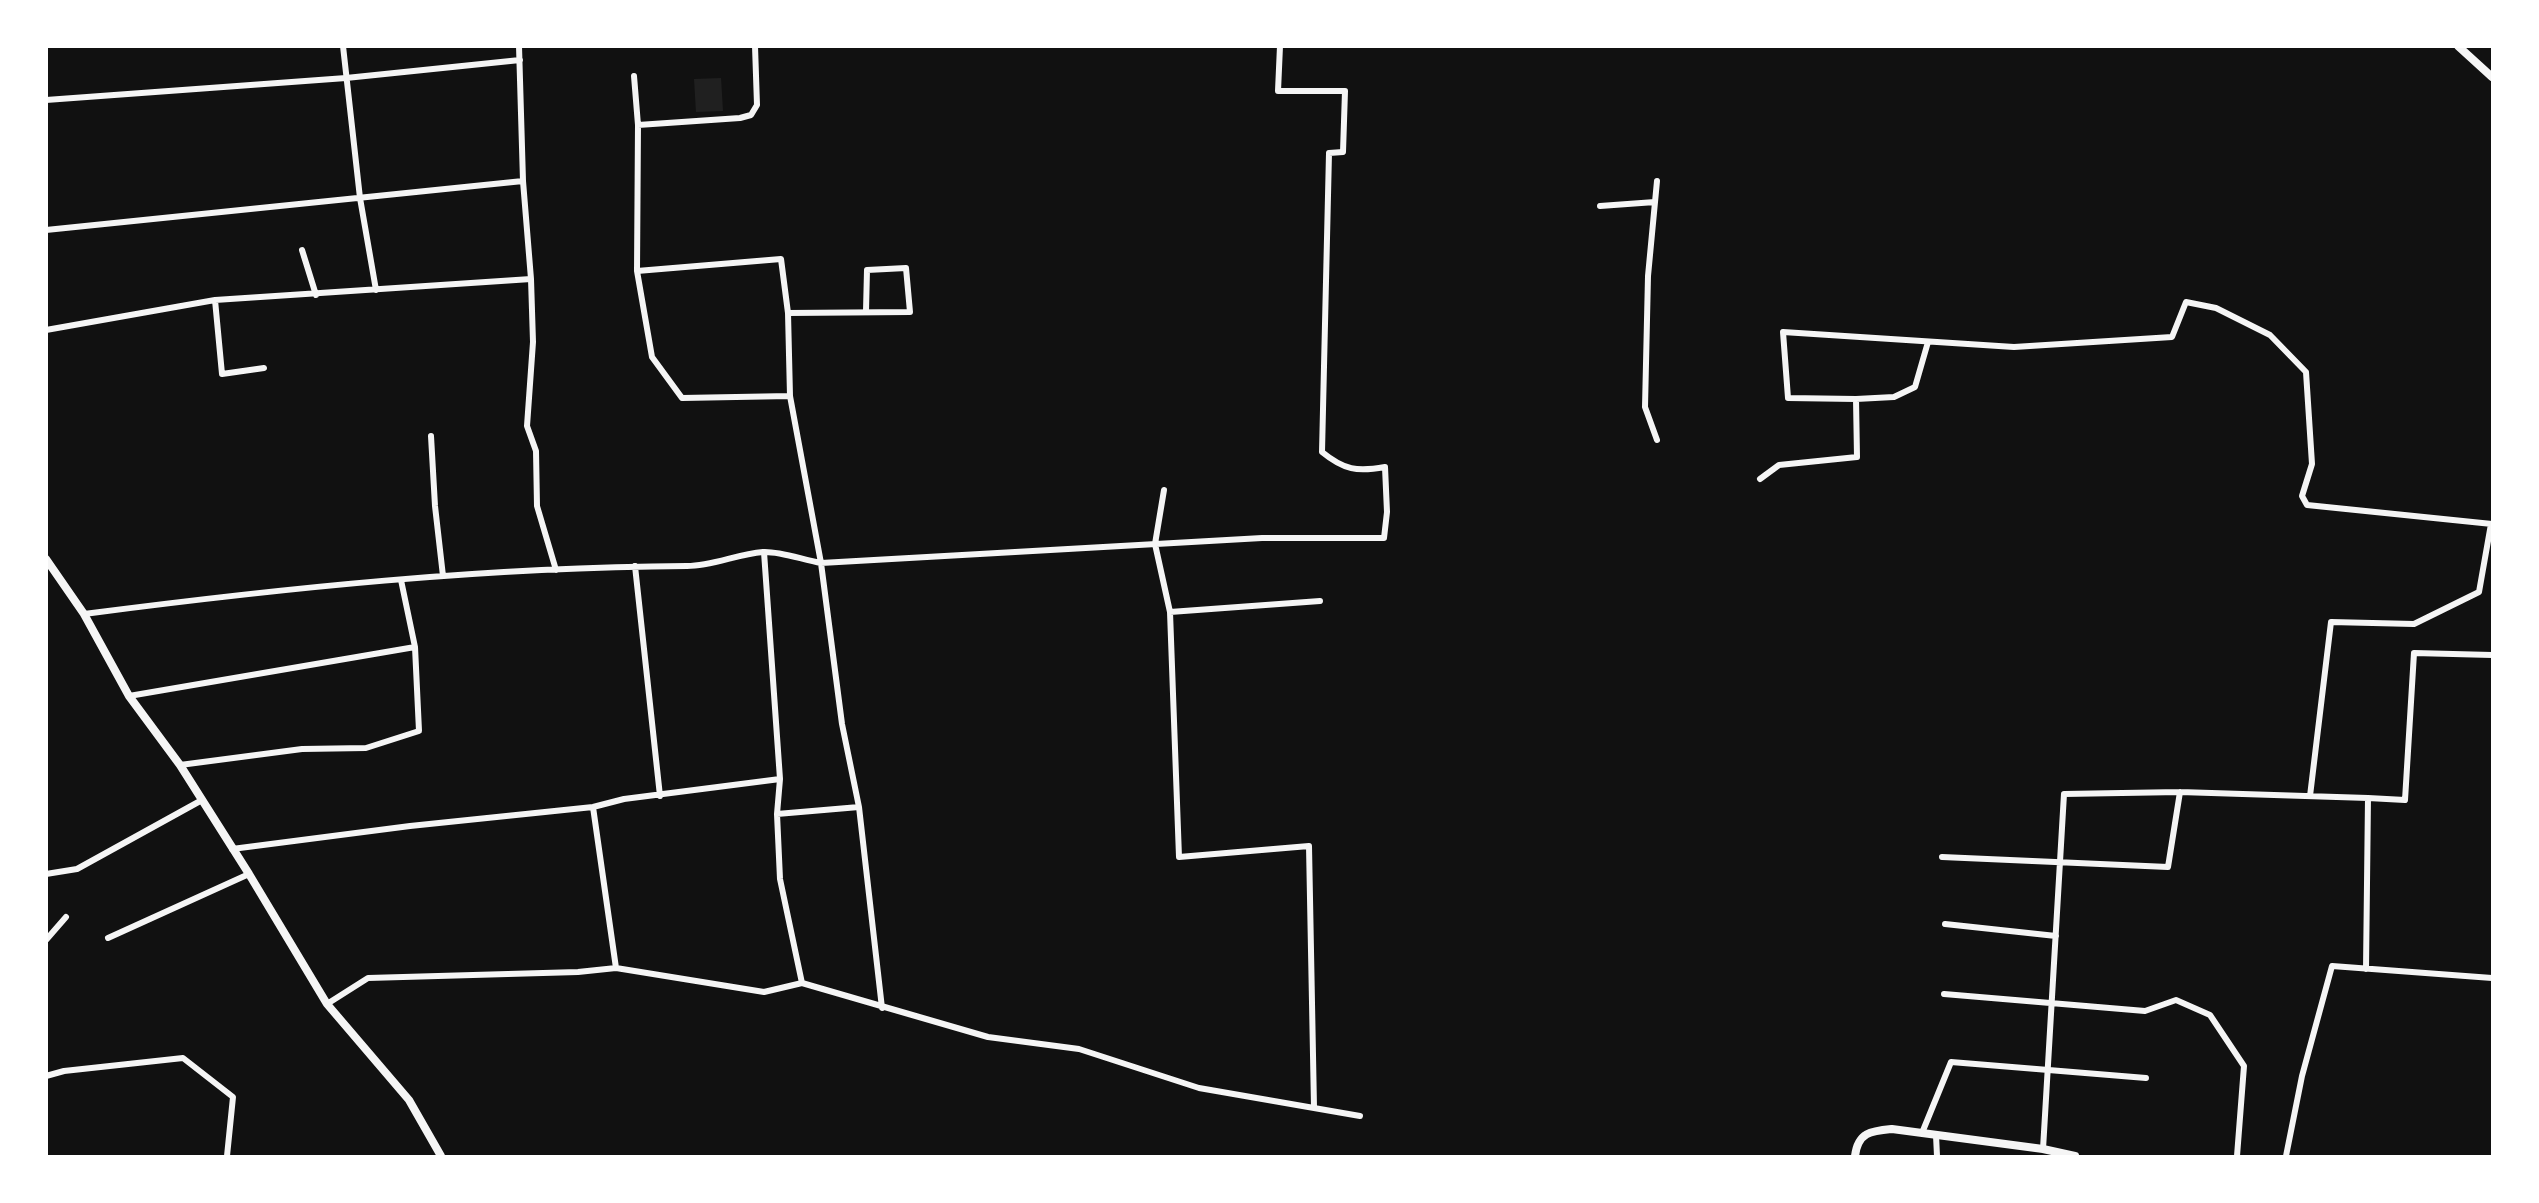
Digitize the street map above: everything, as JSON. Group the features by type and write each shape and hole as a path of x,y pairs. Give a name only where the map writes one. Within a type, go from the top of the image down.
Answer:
{"street":[{"path":"343,46 360,198 376,290"},
{"path":"519,46 523,181 531,279 533,342 527,426 536,451 537,506 556,570"},
{"path":"638,125 741,118 751,115 757,105 755,46"},
{"path":"84,614 283,588 556,570 635,566 702,566 764,552 820,563 1262,538 1384,538 1385,467 1365,471 1340,466 1322,452 1329,153 1344,152 1345,91 1278,91 1280,46"},
{"path":"2458,46 2493,77"},
{"path":"46,99 346,78 520,60"},
{"path":"634,75 638,125 637,272 652,357 682,398 790,396"},
{"path":"46,230 523,181"},
{"path":"1657,181 1648,276 1645,407 1657,440"},
{"path":"1600,206 1655,202"},
{"path":"302,249 316,295"},
{"path":"637,272 781,259 788,314 790,396 820,563 842,724 860,807 882,1008"},
{"path":"788,314 910,312 906,268 867,270 866,311"},
{"path":"46,330 215,300 531,279"},
{"path":"215,300 222,374 264,368"},
{"path":"1928,342 1915,387 1894,397 1788,398 1784,332 2014,347 2172,337 2187,302 2216,308 2270,336 2306,372 2312,464 2302,496 2307,505 2492,524 2479,592 2414,624 2331,622 2310,796"},
{"path":"1760,479 1779,465 1857,458 1856,399"},
{"path":"431,436 435,506 443,576"},
{"path":"1164,490 1155,544 1170,612 1179,857 1310,846 1314,1107"},
{"path":"764,552 780,779 777,814 780,879 802,983"},
{"path":"46,559 84,614 129,696 180,765 249,874 327,1004 409,1100 441,1156"},
{"path":"635,566 660,796"},
{"path":"180,765 302,749 366,747 419,731 416,647 401,580"},
{"path":"1170,612 1320,601"},
{"path":"129,696 416,647"},
{"path":"2043,1149 2064,794 2180,792 2405,800 2414,653 2493,655"},
{"path":"232,849 410,826 592,807 624,799 780,779"},
{"path":"1942,857 2168,867 2180,792"},
{"path":"2366,969 2368,798"},
{"path":"46,874 77,869 202,800"},
{"path":"592,807 616,968"},
{"path":"777,814 860,807"},
{"path":"108,938 249,874"},
{"path":"46,940 66,917"},
{"path":"1945,924 2056,936"},
{"path":"2286,1156 2302,1076 2332,966 2493,978"},
{"path":"327,1004 368,978 578,972 616,968 764,992 802,983 988,1037 1079,1049 1199,1088 1360,1116"},
{"path":"1944,994 2145,1011 2176,1000 2210,1015 2244,1065 2237,1156"},
{"path":"46,1076 64,1071 183,1058 232,1097 228,1156"},
{"path":"1922,1133 1951,1062 2145,1078"},
{"path":"1855,1156 1861,1137 1869,1131 1892,1129 2043,1149 2075,1156"},
{"path":"1936,1135 1937,1156"}],"shaded area":[{"path":"721,78 723,111 696,112 694,79"}]}
